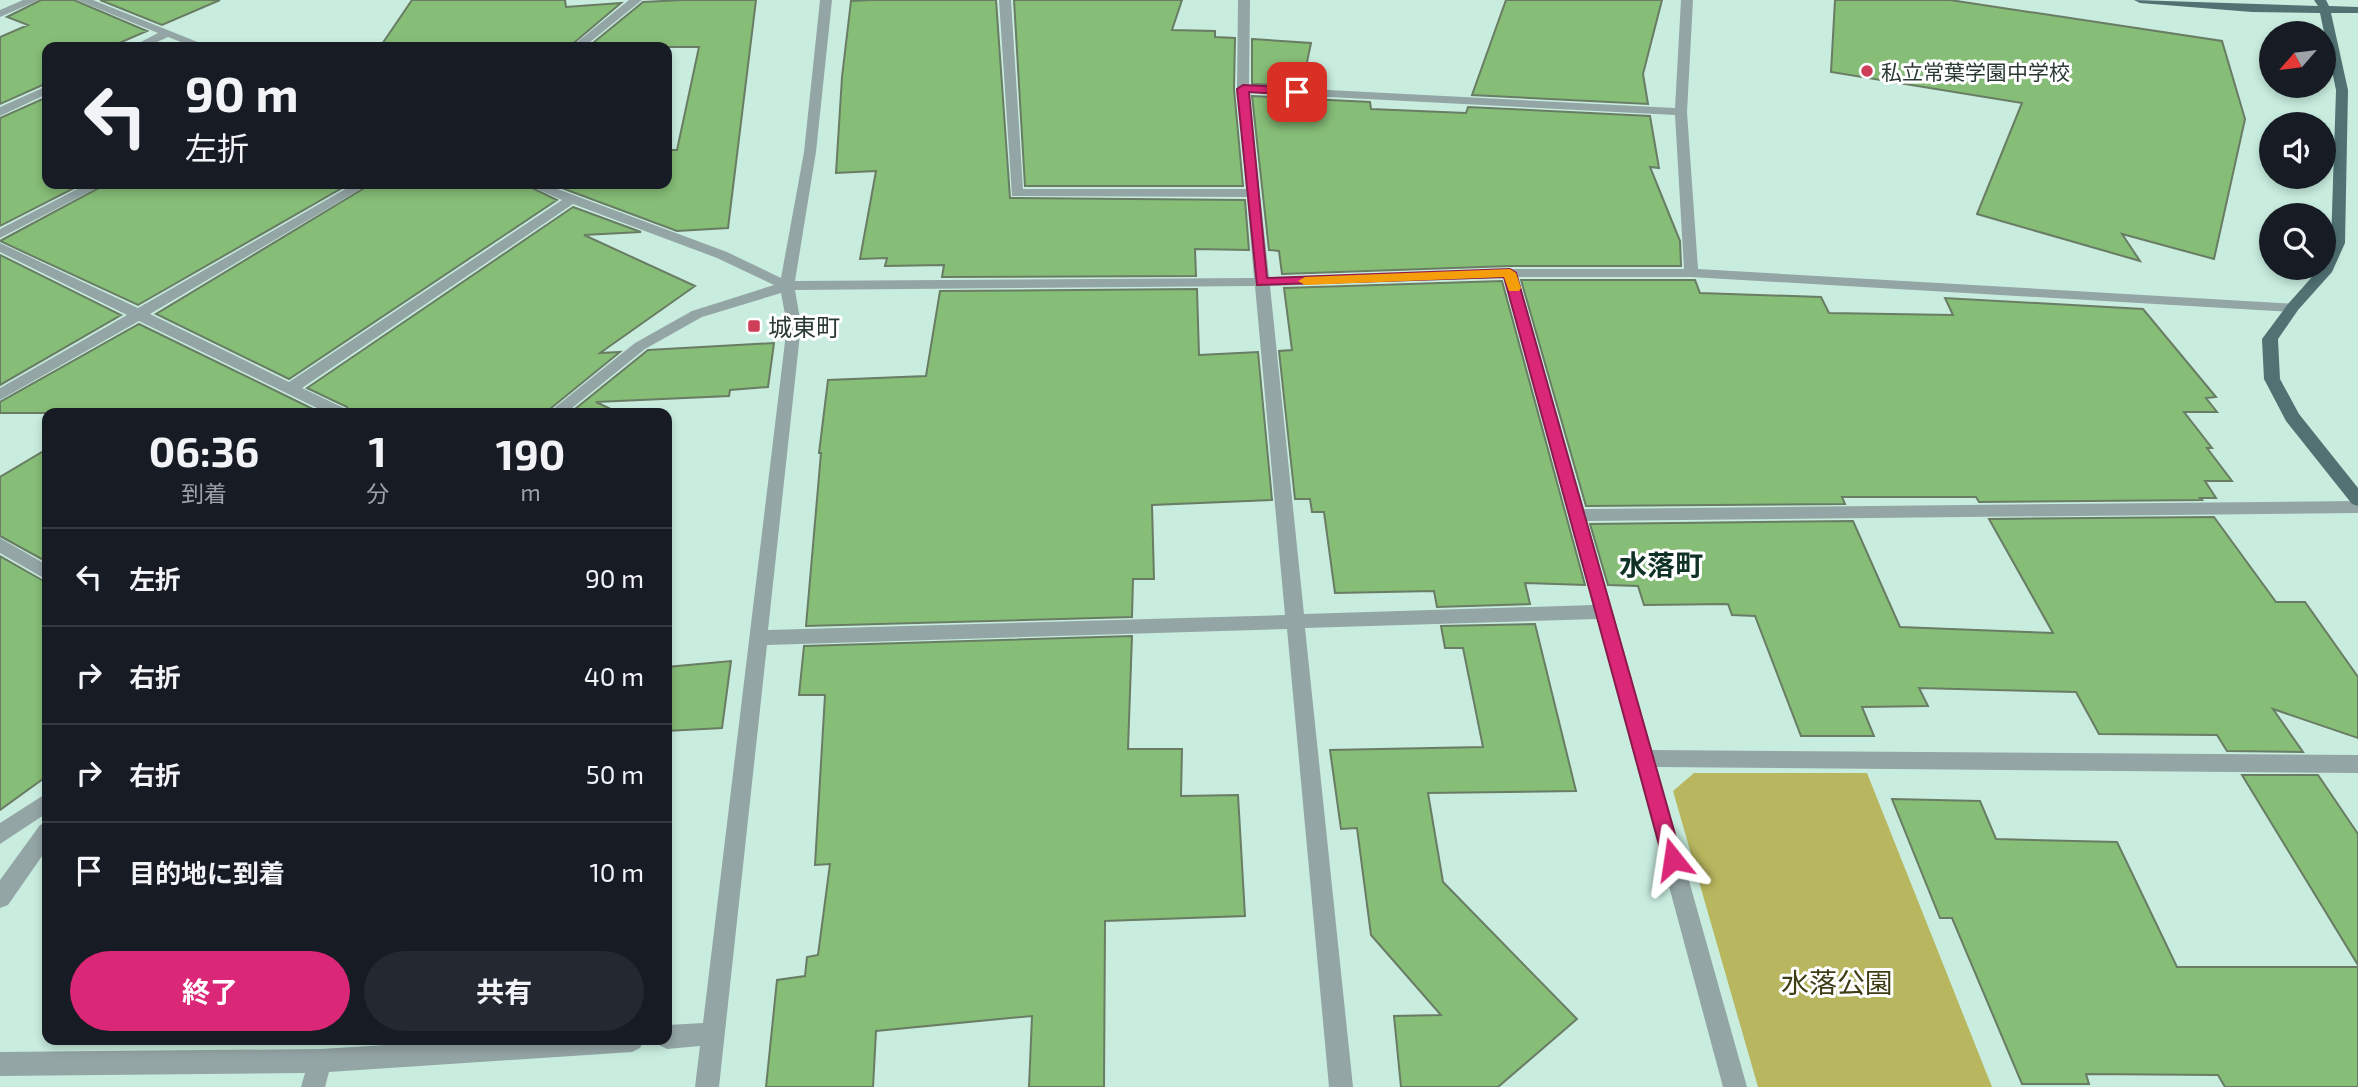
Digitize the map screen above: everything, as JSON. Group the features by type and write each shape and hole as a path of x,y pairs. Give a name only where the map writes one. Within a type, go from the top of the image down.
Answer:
{"main road":[{"path":"2140,0 2252,9 2322,5 2358,10"},
{"path":"2322,5 2342,90 2337,243 2327,269 2292,307 2270,339 2272,379 2292,417 2358,500"}],"street":[{"path":"0,14 33,0"},
{"path":"83,0 191,42"},
{"path":"583,42 636,0"},
{"path":"707,1087 794,325 787,286 810,152 826,0"},
{"path":"1005,0 1017,193 1253,193"},
{"path":"1244,0 1243,89 1341,1087"},
{"path":"1687,0 1681,112 1692,273"},
{"path":"148,42 168,33"},
{"path":"1243,89 1681,112"},
{"path":"0,113 42,92"},
{"path":"0,234 87,189"},
{"path":"0,396 354,189"},
{"path":"545,189 722,255 787,286"},
{"path":"291,388 572,199"},
{"path":"0,247 330,408"},
{"path":"562,408 640,346 697,314 787,286 1261,282 1510,273 1692,273 2292,307"},
{"path":"1510,273 1735,1087"},
{"path":"1578,515 2358,507"},
{"path":"0,545 42,570"},
{"path":"757,638 1605,612"},
{"path":"1645,758 2358,764"},
{"path":"0,835 42,806"},
{"path":"0,898 42,839"},
{"path":"672,1037 713,1034"},
{"path":"0,1064 321,1062 561,1045"},
{"path":"313,1087 321,1062"}],"green space":[{"name":"水落公園","path":"1694,773 1867,773 1992,1087 1758,1087 1673,791"}],"building":[{"path":"41,0 74,0 147,31 122,42 42,42 42,85 0,104 0,37 28,25 7,17"},
{"path":"100,0 220,0 162,25"},
{"path":"412,0 565,0 566,7 621,3 575,42 383,42"},
{"path":"756,0 728,228 677,231 564,189 672,189 672,150 677,150 699,47 672,47 672,42 594,42 643,2"},
{"path":"996,0 1010,198 1245,200 1249,250 1195,249 1196,276 942,277 944,265 885,266 887,258 860,259 876,171 836,173 842,77 851,1"},
{"path":"1014,0 1182,0 1172,30 1215,31 1215,37 1235,38 1234,89 1243,186 1025,186"},
{"path":"1506,0 1662,0 1643,74 1648,104 1472,95"},
{"path":"1835,0 1950,0 2222,41 2245,119 2214,259 2122,234 2140,261 1977,214 2022,103 1831,72"},
{"path":"1252,39 1311,43 1302,86 1252,84"},
{"path":"1252,96 1370,102 1371,109 1466,113 1468,107 1650,116 1659,168 1650,167 1680,241 1681,266 1510,266 1282,274 1279,251 1269,250"},
{"path":"42,99 42,189 72,189 0,226 0,118"},
{"path":"97,189 340,189 138,305 0,241"},
{"path":"363,189 534,189 557,200 289,379 156,314"},
{"path":"573,207 641,232 584,235 695,286 600,353 620,352 551,408 348,408 307,388"},
{"path":"0,255 121,315 0,385"},
{"path":"1521,280 1695,280 1700,293 1821,297 1829,313 1953,315 1945,298 2143,309 2216,397 2206,398 2217,412 2184,412 2212,448 2207,448 2232,481 2205,481 2216,498 2200,498 2202,500 1979,502 1976,497 1842,497 1845,504 1586,506"},
{"path":"1502,281 1585,585 1525,583 1530,604 1437,607 1434,591 1335,593 1324,512 1312,512 1310,499 1295,499 1279,351 1292,350 1284,288"},
{"path":"1197,289 1199,355 1258,352 1272,500 1152,505 1154,579 1133,579 1132,617 806,626 819,453 828,380 926,376 940,291"},
{"path":"139,324 311,408 42,408 42,413 0,413 0,402"},
{"path":"774,343 768,387 730,390 729,396 596,402 609,408 576,408 648,350"},
{"path":"42,452 42,559 0,536 0,477"},
{"path":"2214,517 2276,602 2305,602 2358,677 2358,738 2273,709 2303,752 2227,751 2217,735 2099,734 2076,692 1919,688 1928,706 1862,707 1874,736 1801,736 1755,616 1732,615 1728,604 1644,605 1638,586 1608,585 1590,524 1853,521 1900,627 2053,633 1989,519"},
{"path":"0,556 42,580 42,780 0,810"},
{"path":"1535,624 1576,791 1428,793 1443,882 1577,1019 1498,1087 1401,1087 1394,1016 1441,1015 1371,935 1357,828 1341,829 1330,750 1483,747 1463,648 1445,648 1441,626"},
{"path":"1132,636 1128,749 1182,749 1181,796 1238,795 1245,916 1105,921 1104,1087 1029,1087 1032,1016 876,1031 873,1087 766,1087 777,980 805,976 807,957 818,955 830,864 815,865 825,695 799,695 804,646"},
{"path":"731,661 722,728 672,731 672,667"},
{"path":"2242,775 2318,775 2358,834 2358,965"},
{"path":"1892,799 1980,801 1996,839 2117,842 2177,967 2358,967 2358,1087 2225,1087 2218,1075 2086,1074 2089,1084 2022,1084 1952,918 1940,918"}],"slow traffic":[{"path":"1305,281 1510,273 1514,288"}],"place":[{"name":"私立常葉学園中学校","path":"1867,71"},
{"name":"城東町","path":"754,326"}],"district":[{"name":"水落町","path":"1661,564"}],"route":[{"path":"1297,92 1243,89 1261,282 1510,273 1673,859"}]}
